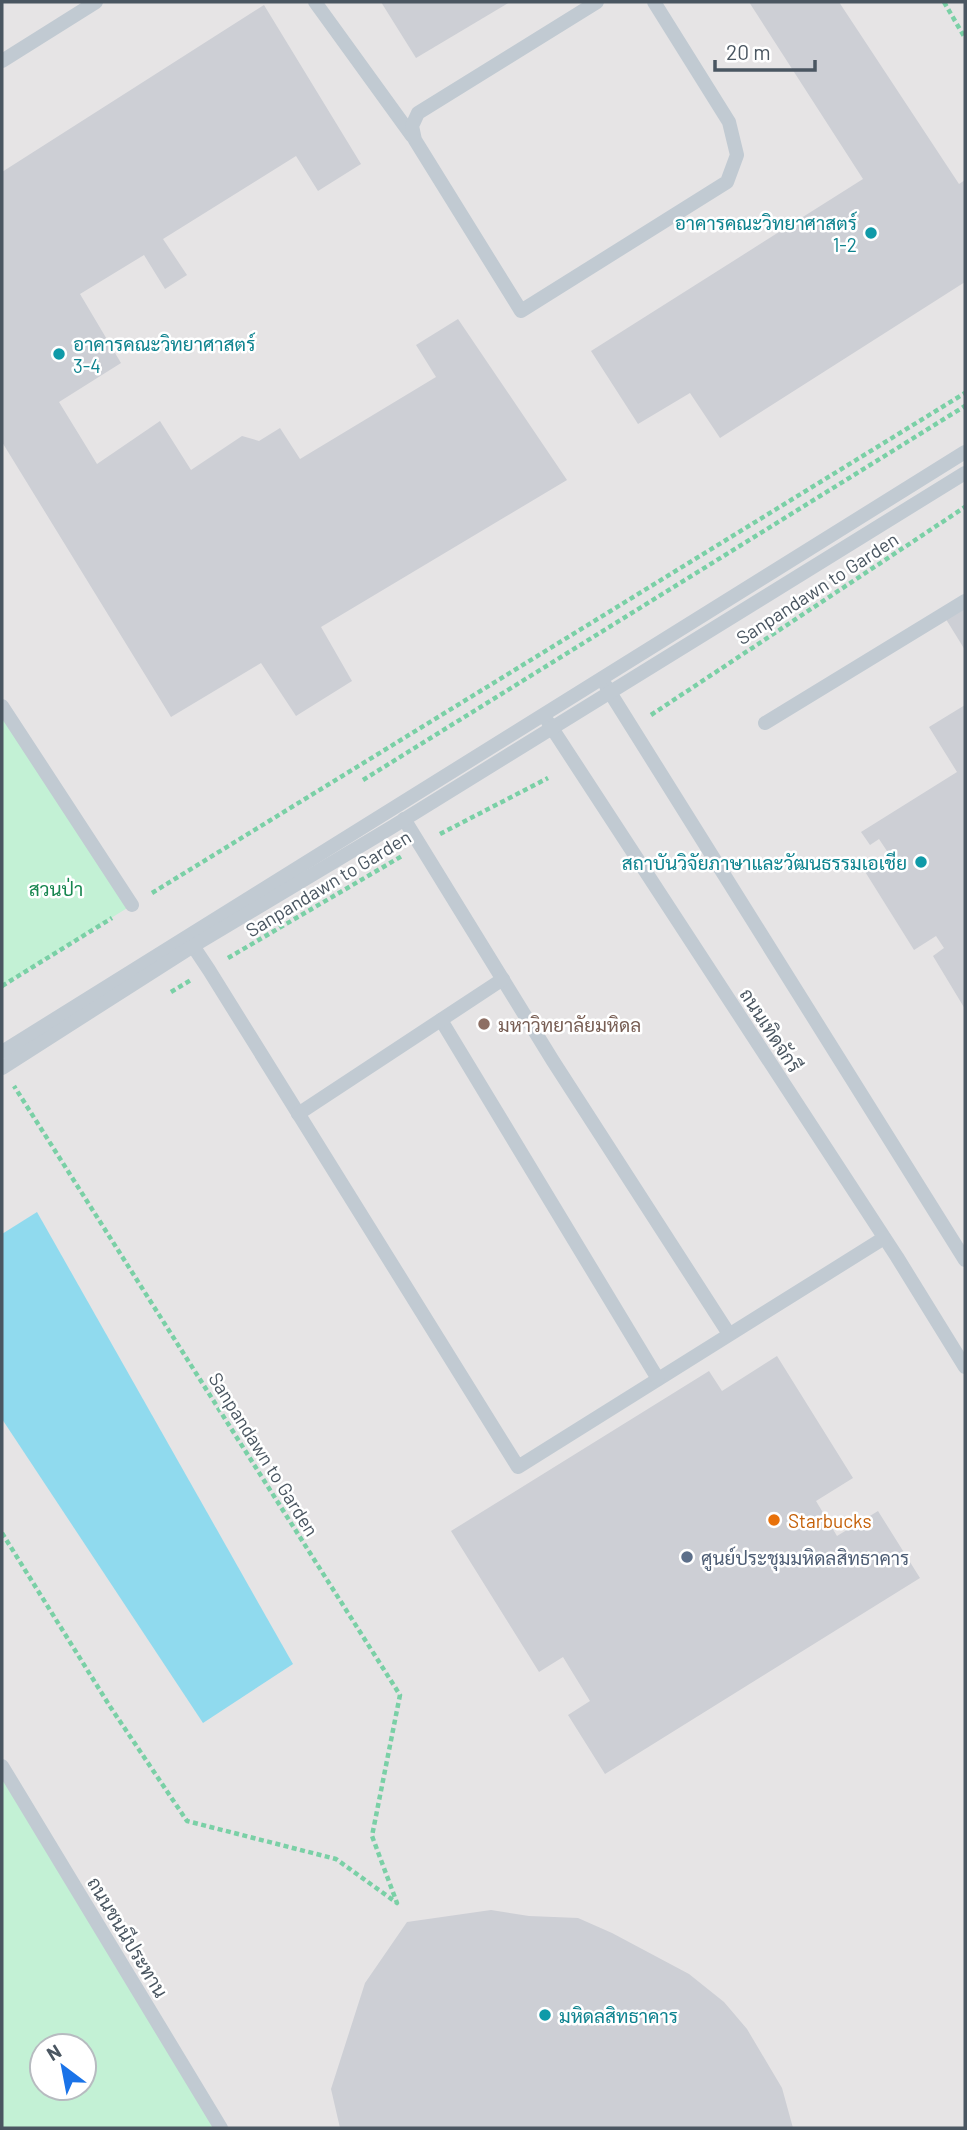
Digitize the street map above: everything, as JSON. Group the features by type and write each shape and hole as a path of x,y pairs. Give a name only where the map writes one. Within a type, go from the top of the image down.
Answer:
{"lane":[{"path":"2,61 96,2"},
{"path":"315,2 415,140 521,312 727,182 737,155 729,122 654,2"},
{"path":"415,140 412,126 418,113 597,2"},
{"path":"2,1068 192,946 551,729 606,685 965,452"},
{"path":"2,1052 544,714 606,685 965,473"},
{"path":"765,723 965,601"},
{"path":"606,685 965,1260"},
{"path":"2,706 132,905"},
{"name":"ถนนเทิดจักรี","path":"544,714 551,729 884,1238 965,1367"},
{"path":"404,819 617,1162 729,1334"},
{"path":"192,946 518,1467 884,1238"},
{"path":"298,1114 503,979"},
{"path":"441,1020 658,1379"},
{"name":"ถนนชนนีประทาน","path":"2,1766 221,2128"}],"path":[{"path":"944,2 965,38"},
{"path":"2,986 965,393"},
{"path":"363,780 965,406"},
{"name":"Sanpandawn to Garden","path":"649,716 965,507"},
{"name":"Sanpandawn to Garden","path":"161,998 419,845 548,778"},
{"name":"Sanpandawn to Garden","path":"2,1533 111,1708 187,1821 336,1860 397,1903 372,1836 400,1695 14,1085 23,1079"}],"shaded area":[{"name":"มหาวิทยาลัยมหิดล","path":"2,2 965,2 965,2128 2,2128"}],"green space":[{"name":"สวนป่า","path":"2,706 132,905 2,986"},
{"path":"2,1764 224,2128 2,2128"}],"water":[{"path":"37,1212 293,1664 203,1723 2,1419 2,1234"}],"building":[{"path":"381,2 510,2 416,58"},
{"name":"อาคารคณะวิทยาศาสตร์ 1-2","path":"749,2 839,2 959,184 965,180 965,282 720,438 690,393 638,424 591,351 863,179"},
{"name":"อาคารคณะวิทยาศาสตร์ 3-4","path":"264,5 361,164 318,191 296,156 163,239 187,275 165,289 144,255 80,294 121,363 59,402 97,464 160,421 191,470 242,436 259,441 280,428 300,459 436,377 416,345 458,319 567,480 321,627 352,681 296,716 261,663 171,717 2,442 2,172"},
{"path":"965,604 965,650 944,616"},
{"name":"สถาบันวิจัยภาษาและวัฒนธรรมเอเชีย","path":"965,705 965,1009 933,956 944,948 936,936 914,950 864,870 889,854 879,839 870,845 861,832 957,772 929,727"},
{"name":"ศูนย์ประชุมมหิดลสิทธาคาร","path":"777,1356 853,1478 816,1501 837,1536 878,1511 920,1578 605,1774 568,1715 590,1701 563,1657 539,1672 451,1531 709,1371 722,1391"},
{"name":"มหิดลสิทธาคาร","path":"491,1910 529,1916 578,1918 689,1974 724,2002 747,2029 782,2088 793,2128 340,2128 331,2089 365,1983 407,1922"}],"place":[{"name":"อาคารคณะวิทยาศาสตร์ 1-2","path":"871,233"},
{"name":"อาคารคณะวิทยาศาสตร์ 3-4","path":"59,354"},
{"name":"สถาบันวิจัยภาษาและวัฒนธรรมเอเชีย","path":"921,862"},
{"name":"มหาวิทยาลัยมหิดล","path":"484,1024"},
{"name":"Starbucks","path":"774,1520"},
{"name":"ศูนย์ประชุมมหิดลสิทธาคาร","path":"687,1557"},
{"name":"มหิดลสิทธาคาร","path":"545,2015"}]}
